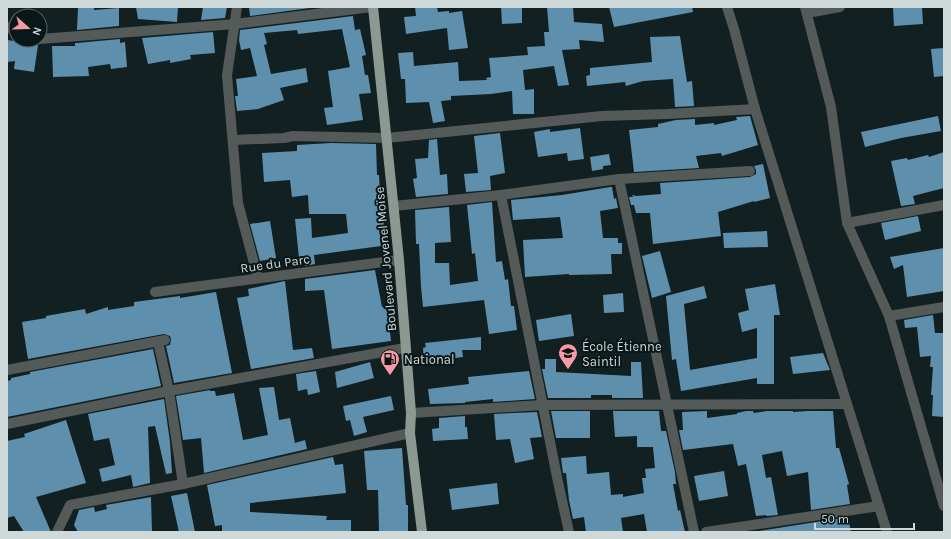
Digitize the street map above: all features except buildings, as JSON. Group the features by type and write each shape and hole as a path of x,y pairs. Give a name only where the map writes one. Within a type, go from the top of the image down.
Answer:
{"main road":[{"name":"Boulevard Jovenel Moïse","path":"373,7 399,260 411,413 410,433 422,532"}],"street":[{"path":"237,7 227,75 238,203 258,278"},
{"path":"48,38 235,24 373,7"},
{"path":"727,7 754,109 887,532"},
{"path":"840,7 806,10 831,107 847,223 889,316 944,506"},
{"path":"233,140 284,138 293,136 387,138 602,116 754,109"},
{"path":"394,206 501,195 619,179 750,171"},
{"path":"619,179 694,532"},
{"path":"501,195 569,532"},
{"path":"847,223 944,205"},
{"name":"Rue du Parc","path":"155,292 399,260"},
{"path":"889,316 944,307"},
{"path":"7,370 161,341 183,484"},
{"path":"7,424 169,391 405,348"},
{"path":"411,413 543,405 847,404"},
{"path":"57,532 70,505 183,484 410,433"},
{"path":"706,532 879,506"}],"place":[{"name":"École Étienne Saintil","path":"568,370"},
{"name":"National","path":"390,376"}]}
